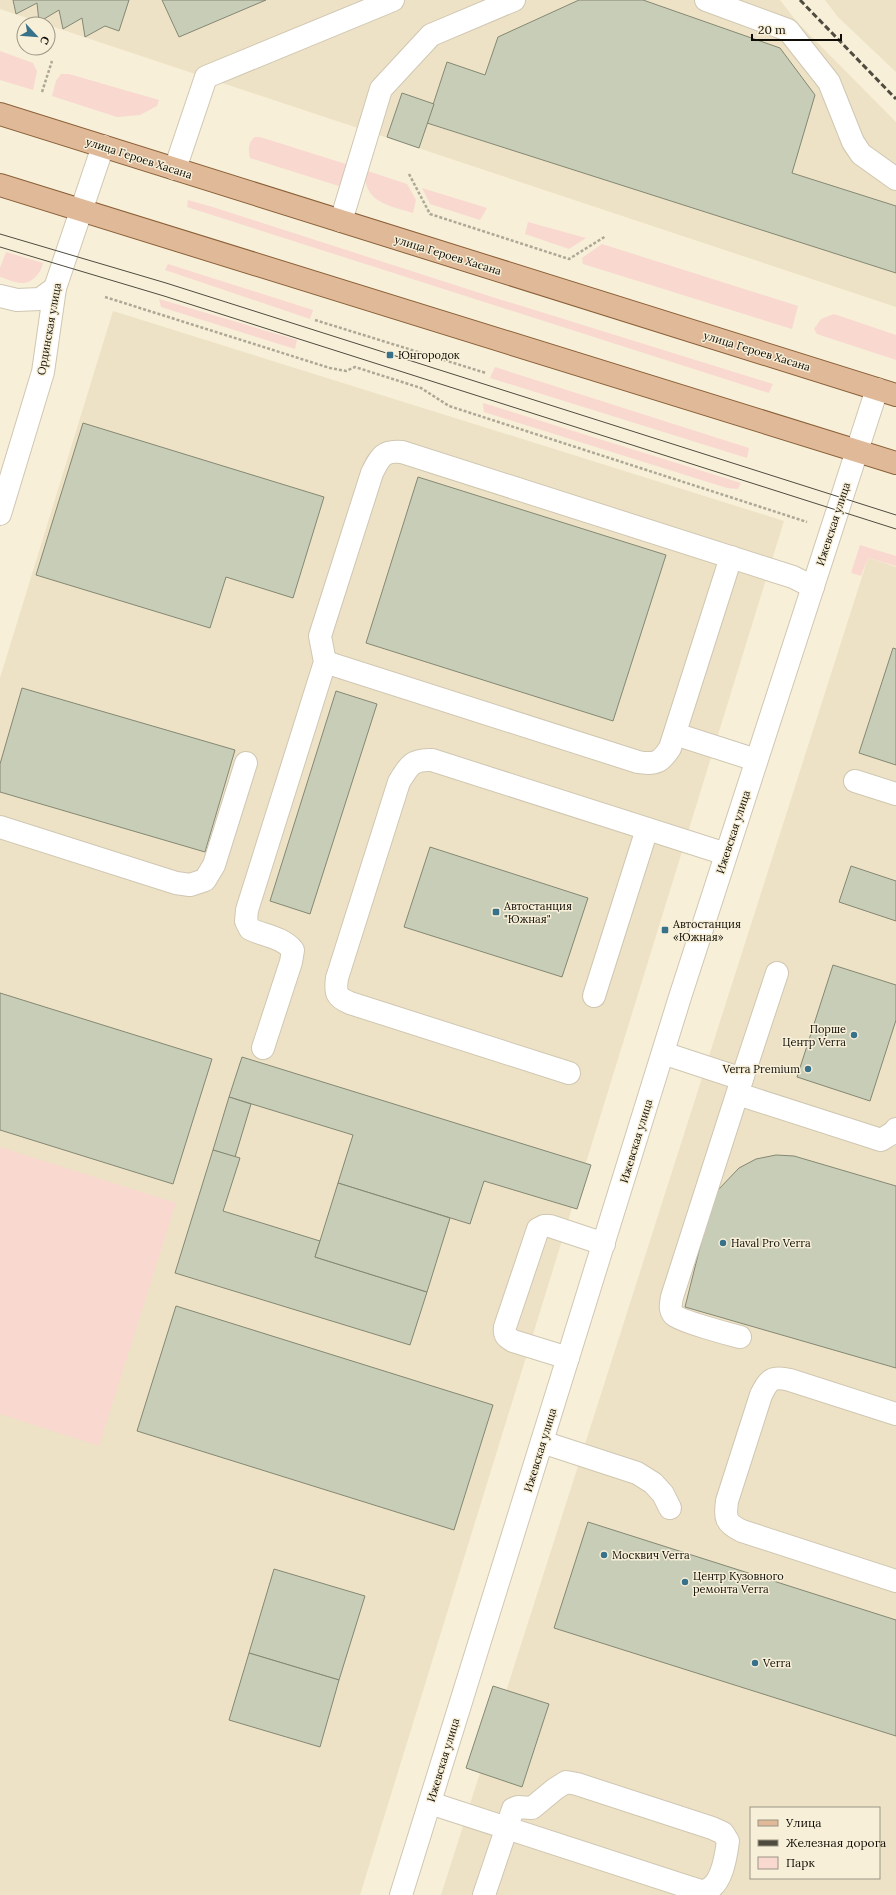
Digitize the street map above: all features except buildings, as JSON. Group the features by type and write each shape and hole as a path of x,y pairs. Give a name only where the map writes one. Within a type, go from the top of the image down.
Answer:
{"main road":[{"name":"улица Героев Хасана","path":"0,114 887,392"},
{"path":"0,184 896,463"}],"street":[{"path":"175,169 206,77 393,0"},
{"path":"341,222 381,89 431,35 514,0"},
{"path":"706,0 788,30 829,82 853,142 861,154 896,179"},
{"name":"Ординская улица","path":"0,514 43,372 55,288 103,146"},
{"path":"0,296 17,300 40,299 55,288"},
{"name":"Ижевская улица","path":"401,1895 663,1053 756,760 857,451 887,392"},
{"path":"263,1048 291,962 293,950 288,944 280,940 250,929 246,921 247,910 326,662 320,636 372,473 379,458 391,451 402,452 793,577 813,587"},
{"path":"326,662 638,762 651,764 663,759 670,748 731,557"},
{"path":"675,734 756,760"},
{"path":"569,1073 340,999 335,990 336,978 399,782 407,768 420,759 432,760 726,854"},
{"path":"0,827 176,883 190,885 205,880 214,865 246,763"},
{"path":"855,781 896,794"},
{"path":"594,996 647,828"},
{"path":"740,1337 674,1315 670,1308 672,1297 777,973"},
{"path":"663,1053 740,1086 881,1140 894,1132 896,1129"},
{"path":"568,1358 513,1341 507,1338 505,1327 538,1229 544,1226 550,1226 604,1244"},
{"path":"896,1414 778,1377 768,1382 761,1395 727,1501 726,1517 731,1526 742,1531 896,1581"},
{"path":"542,1442 637,1473 653,1483 663,1494 670,1508"},
{"path":"430,1803 505,1828 702,1891 712,1887 720,1874 727,1854 728,1841 723,1833 712,1828 577,1784 566,1782 532,1808 518,1807 512,1809 505,1828 484,1895"}],"path":[{"path":"42,92 52,62"},
{"path":"409,174 430,214 569,259 606,236"},
{"path":"105,297 330,368 346,371 355,367 421,388 449,406 808,522"},
{"path":"315,320 486,373"}],"shaded area":[{"path":"0,0 780,0 797,22 896,122 896,307 56,28 56,16 21,16 0,9"},
{"path":"825,0 896,0 896,72 838,17"},
{"path":"113,311 784,521 360,1895 0,1895 0,678"},
{"path":"868,558 896,567 896,1895 441,1895"}],"green space":[{"path":"0,51 33,63 37,71 33,90 0,80"},
{"path":"61,74 69,74 159,100 157,106 140,115 117,117 52,96 56,81"},
{"path":"255,137 260,137 349,165 342,187 250,158 249,146"},
{"path":"365,170 407,184 416,200 413,213 386,204 372,196 365,181"},
{"path":"422,188 487,208 480,220 430,204"},
{"path":"188,200 486,295 773,384 769,393 187,207"},
{"path":"528,222 586,238 569,249 525,234"},
{"path":"602,244 798,306 792,329 583,264 582,258"},
{"path":"6,252 43,263 38,274 32,280 25,283 0,277 0,268"},
{"path":"168,264 313,310 310,319 165,270"},
{"path":"159,299 297,340 295,349 161,307"},
{"path":"834,314 896,335 896,360 817,334 814,329 821,319"},
{"path":"495,367 749,448 747,458 490,378"},
{"path":"483,403 741,483 738,489 727,488 484,412"},
{"path":"860,545 896,556 896,566 868,558 861,576 851,573"},
{"path":"0,1147 176,1203 99,1446 0,1414"}],"tram line":[{"path":"0,234 166,283 896,515"},
{"path":"0,247 164,296 896,529"}],"railway":[{"path":"800,0 896,99"}],"place":[{"name":"Юнгородок","path":"390,355"},
{"name":"Автостанция \"Южная\"","path":"496,912"},
{"name":"Автостанция «Южная»","path":"665,930"},
{"name":"Порше Центр Verra","path":"854,1035"},
{"name":"Verra Premium","path":"808,1069"},
{"name":"Haval Pro Verra","path":"723,1243"},
{"name":"Москвич Verra","path":"604,1555"},
{"name":"Центр Кузовного ремонта Verra","path":"685,1582"},
{"name":"Verra","path":"755,1663"}]}
